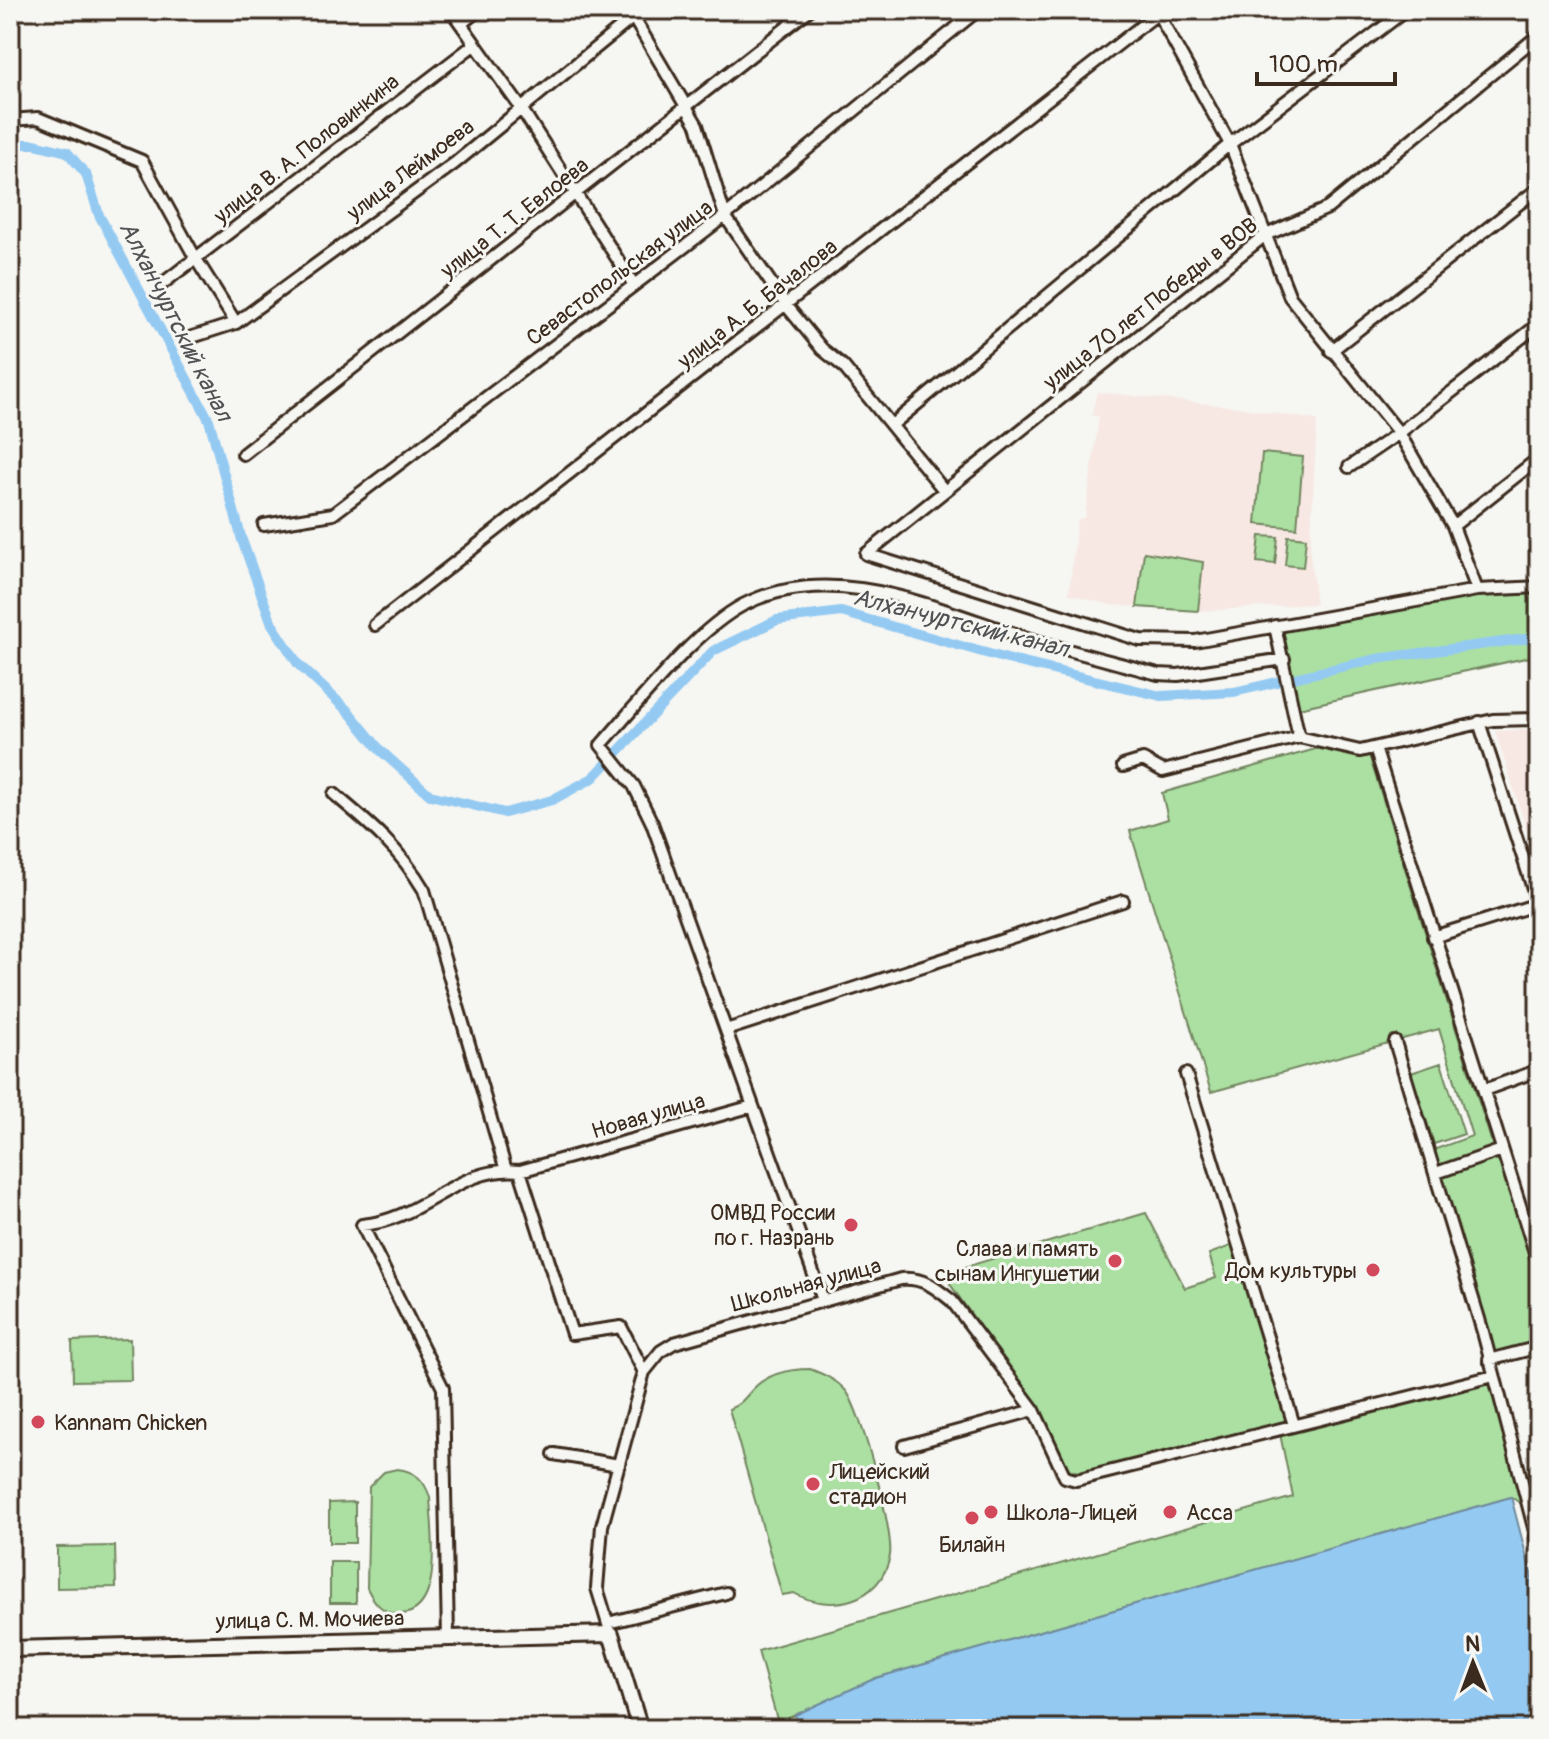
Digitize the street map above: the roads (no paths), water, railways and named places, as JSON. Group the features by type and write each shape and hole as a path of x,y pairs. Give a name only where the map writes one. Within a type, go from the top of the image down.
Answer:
{"street":[{"path":"451,10 521,108 634,285"},
{"path":"461,24 478,10"},
{"name":"улица Т. Т. Евлоева","path":"243,454 809,10"},
{"name":"Севастопольская улица","path":"264,525 333,514 725,216 978,10"},
{"path":"893,424 1230,144 1406,10"},
{"path":"1159,11 1230,144 1290,297 1399,433 1453,526 1477,590"},
{"name":"улица А. Б. Бачалова","path":"375,625 1159,11"},
{"path":"638,14 684,106 697,125 725,216 786,305 893,424 943,489"},
{"name":"улица Леймоева","path":"189,338 236,323 455,163 638,14"},
{"name":"улица 70 лет Победы в ВОВ","path":"1275,626 1195,641 1140,640 866,554 943,489 1264,236 1328,208 1539,35"},
{"name":"улица В. А. Половинкина","path":"162,284 475,44"},
{"path":"10,120 38,118 142,161 196,259 236,323"},
{"path":"1331,351 1539,188"},
{"path":"1349,467 1399,433 1539,324"},
{"path":"1453,526 1539,458"},
{"path":"823,1300 652,823 618,765 601,745 713,624 768,595 832,586 896,594 1026,638 1158,674 1178,675 1284,659"},
{"path":"1299,737 1275,626 1477,590 1539,587"},
{"path":"1123,766 1143,760 1163,771 1299,737 1360,751 1479,722 1539,719"},
{"path":"1433,937 1539,905 1479,722"},
{"path":"1375,748 1539,1265"},
{"path":"334,794 382,834 407,861 424,890 505,1167"},
{"path":"726,1030 1123,901"},
{"path":"1395,1042 1494,1376 1539,1547"},
{"path":"1484,1090 1539,1070"},
{"path":"1186,1074 1294,1425"},
{"name":"Новая улица","path":"520,1171 753,1106"},
{"path":"1436,1173 1502,1150"},
{"path":"448,1638 443,1388 362,1225 401,1217 444,1190 505,1167 520,1171 572,1334 621,1327 644,1372 602,1526 597,1588 640,1729"},
{"name":"Школьная улица","path":"644,1372 654,1358 674,1343 913,1278 934,1287 952,1301 1034,1410 1065,1477 1076,1480 1494,1376"},
{"path":"1489,1360 1539,1347"},
{"path":"904,1446 1034,1410"},
{"path":"554,1454 619,1465"},
{"path":"609,1628 726,1593"},
{"name":"улица С. М. Мочиева","path":"10,1649 448,1638 609,1628"}],"water":[{"path":"1511,1497 1539,1604 1539,1729 799,1729 795,1715 876,1678"}],"waterway":[{"name":"Алханчуртский канал","path":"10,144 35,144 67,152 86,174 99,215 209,420 242,540 272,624 298,664 349,712 380,750 430,795 505,813 552,800 593,778 713,651 777,620 841,612 1007,659 1161,696 1234,692 1376,659 1539,637"}],"place":[{"name":"ОМВД России по г. Назрань","path":"851,1225"},
{"name":"Слава и память сынам Ингушетии","path":"1115,1261"},
{"name":"Дом культуры","path":"1373,1270"},
{"name":"Kannam Chicken","path":"38,1422"},
{"name":"Лицейский стадион","path":"813,1484"},
{"name":"Школа-Лицей","path":"991,1512"},
{"name":"Асса","path":"1170,1512"},
{"name":"Билайн","path":"972,1518"}]}
